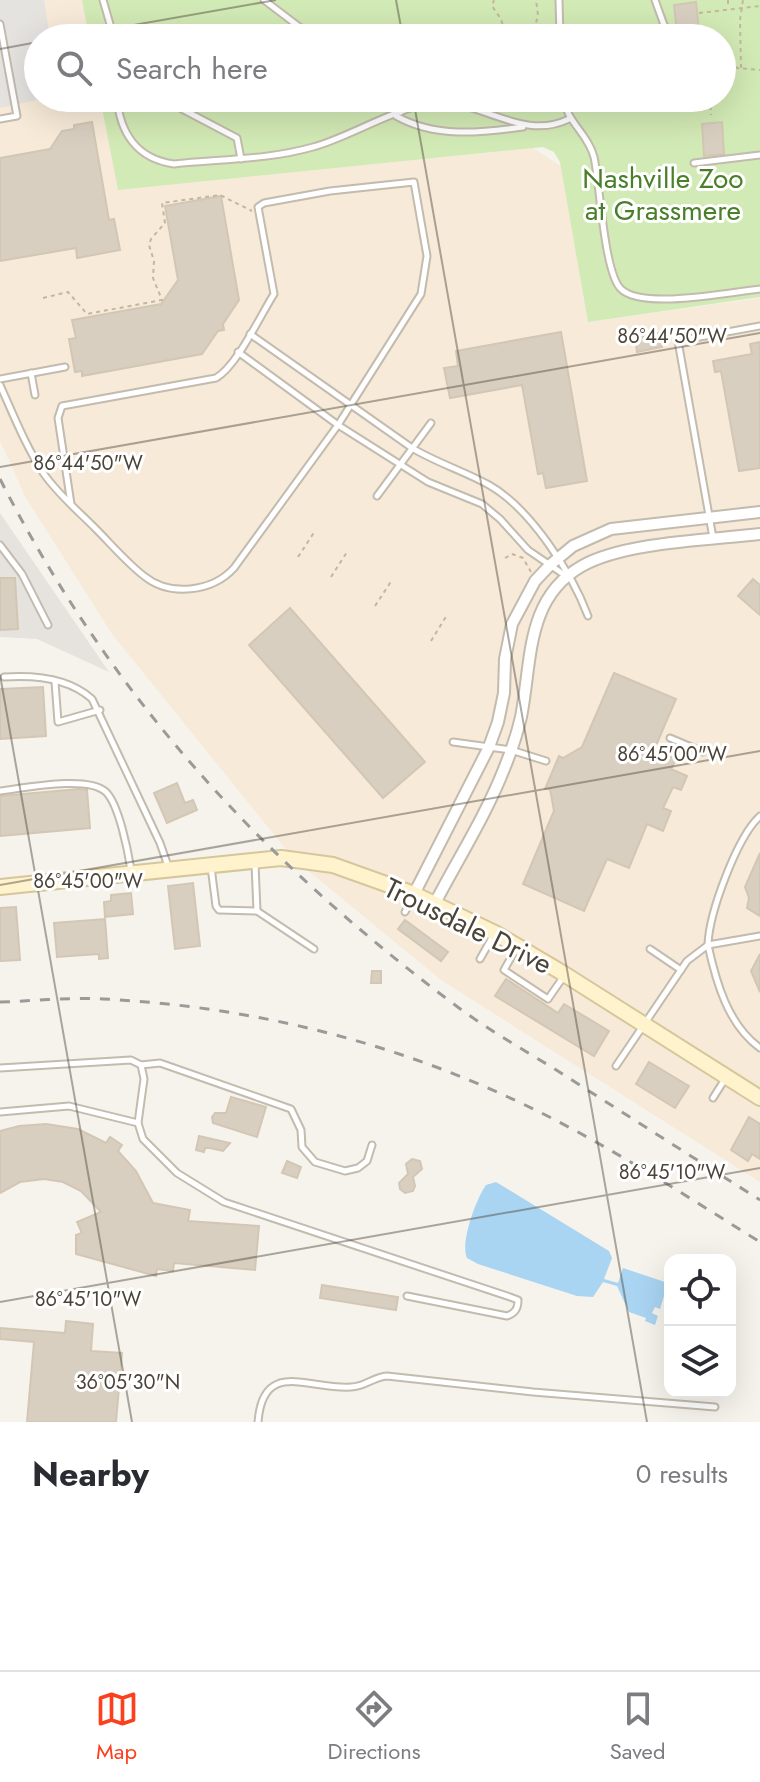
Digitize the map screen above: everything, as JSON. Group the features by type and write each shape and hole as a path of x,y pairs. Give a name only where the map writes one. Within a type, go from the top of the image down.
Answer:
{"street":[{"path":"414,894 489,747 504,693 505,659 512,624 535,581 573,546 611,529 760,512"},
{"path":"435,903 492,795 511,750 521,716 532,633 541,609 567,576 581,566 623,551 760,534"},
{"name":"Trousdale Drive","path":"0,887 254,861 293,858 313,861 414,894 495,933 760,1098"}],"lane":[{"path":"103,0 110,24"},
{"path":"264,0 296,24"},
{"path":"559,0 560,24"},
{"path":"655,0 664,24"},
{"path":"0,24 17,116 0,119"},
{"path":"119,112 127,136 148,156 174,164 241,159 315,147 406,112"},
{"path":"188,112 237,138 241,159"},
{"path":"481,112 528,126"},
{"path":"567,112 594,157 612,271 620,289 629,295 648,298 760,289"},
{"path":"399,114 413,125 439,131 554,126 569,119"},
{"path":"694,163 760,155"},
{"path":"0,385 44,474 71,504 147,579 166,587 184,589 210,585 234,568 338,425 415,305 425,282 427,256 414,182 330,191 264,203 258,207 274,294 250,334 223,374 216,378 62,406 58,418 71,504"},
{"path":"713,540 678,341 760,326"},
{"path":"250,334 412,448 437,463 493,487 514,504 560,557 588,616"},
{"path":"238,352 338,425 400,465 428,482 482,504 528,550 567,576"},
{"path":"0,379 65,367"},
{"path":"31,373 35,395"},
{"path":"377,496 431,423"},
{"path":"0,545 22,574 48,625"},
{"path":"4,677 31,676 55,681 88,695 100,710 160,843 169,871"},
{"path":"55,681 58,722 100,710"},
{"path":"670,738 703,752"},
{"path":"453,742 511,750 546,761"},
{"path":"0,791 85,783 99,787 111,801 128,849 132,875"},
{"path":"760,816 747,829 739,845 712,918 708,945 717,984 746,1038 760,1048"},
{"path":"254,861 257,911"},
{"path":"211,866 219,910 257,911 314,949"},
{"path":"405,912 414,894"},
{"path":"480,959 495,933"},
{"path":"616,1066 692,956 708,945 760,936"},
{"path":"517,946 504,970 548,999 565,974"},
{"path":"650,949 681,970"},
{"path":"0,1068 131,1060 141,1065 160,1063 291,1109 301,1130 302,1147 315,1162 345,1171 358,1168 367,1161 372,1145"},
{"path":"141,1065 144,1079 138,1123 143,1139 177,1173 224,1202 510,1297 518,1300 518,1305 507,1316 407,1296"},
{"path":"713,1098 727,1077"},
{"path":"0,1112 69,1106 138,1123"},
{"path":"258,1422 262,1396 272,1385 287,1382 353,1387 376,1377 387,1376 715,1407"}],"path":[{"path":"494,0 492,6 502,24"},
{"path":"536,0 536,24"},
{"path":"728,0 729,9"},
{"path":"741,68 740,20 743,0"},
{"path":"699,13 760,6"},
{"path":"736,66 760,70"},
{"path":"43,298 68,292 87,314 162,300 153,278 154,259 149,245 165,223 162,203 220,195 250,212 259,210"},
{"path":"298,557 315,531"},
{"path":"331,577 347,552"},
{"path":"505,558 512,554 523,558 531,572 527,574"},
{"path":"375,606 392,580"},
{"path":"431,641 447,615"}],"shaded area":[{"path":"0,0 82,0 86,24 24,24 24,112 103,112 118,190 533,148 561,166 588,322 760,298 760,1182 441,980 293,858 112,634 26,498 0,441"},
{"path":"0,0 44,0 48,24 24,24 24,103 0,108"},
{"path":"0,513 109,672 37,639 0,637"}],"green space":[{"name":"Nashville Zoo at Grassmere","path":"82,0 760,0 760,297 588,322 560,162 554,152 543,147 118,190 103,112 736,112 736,24 86,24"}],"water":[{"path":"496,1182 609,1251 612,1258 604,1279 618,1283 623,1268 664,1282 660,1309 655,1307 652,1313 658,1316 655,1325 629,1312 617,1286 603,1282 593,1297 577,1296 467,1258 467,1232 486,1185"}],"building":[{"path":"696,2 698,24 676,24 674,5"},
{"path":"92,122 109,220 114,219 120,250 77,258 76,248 0,261 0,158 50,149 62,131"},
{"path":"722,122 724,154 704,156 702,124"},
{"path":"221,196 239,300 223,324 224,330 218,331 202,354 82,376 82,371 75,372 69,339 76,338 72,320 161,304 178,280 165,206"},
{"path":"561,332 587,481 546,488 543,473 538,474 522,385 450,398 444,368 458,366 456,351"},
{"path":"659,333 662,347 637,352 635,337"},
{"path":"760,342 760,468 739,471 721,371 715,372 713,361 752,354 750,344"},
{"path":"0,578 15,578 18,629 0,630"},
{"path":"753,579 760,585 760,615 738,596"},
{"path":"290,608 425,762 383,798 249,645"},
{"path":"614,673 676,699 654,750 676,759 671,769 687,776 681,790 673,787 663,808 671,811 663,831 647,824 629,868 607,859 584,911 523,884 554,811 550,789 545,789 559,756 563,758 582,747"},
{"path":"43,687 46,736 0,739 0,689"},
{"path":"177,783 185,803 193,800 197,810 167,823 154,793"},
{"path":"87,790 90,828 0,836 0,796"},
{"path":"760,853 760,916 747,908 749,898 745,887"},
{"path":"193,883 200,946 175,949 168,886"},
{"path":"131,893 133,914 105,917 104,902 111,901 111,895"},
{"path":"16,907 20,960 0,961 0,908"},
{"path":"105,919 108,958 99,959 99,954 57,957 54,923"},
{"path":"405,920 448,952 441,961 398,929"},
{"path":"760,954 760,992 751,971"},
{"path":"372,971 381,971 381,983 371,983"},
{"path":"506,979 558,1013 564,1004 609,1031 594,1056 495,996"},
{"path":"649,1062 689,1086 675,1108 636,1084"},
{"path":"231,1097 266,1107 257,1137 213,1123 215,1113 226,1113"},
{"path":"749,1117 760,1124 760,1159 752,1154 748,1161 731,1150"},
{"path":"46,1124 78,1129 106,1143 110,1137 122,1145 118,1151 136,1171 153,1203 190,1210 188,1221 259,1226 255,1270 174,1263 173,1271 157,1269 156,1276 76,1254 76,1235 82,1233 77,1222 101,1212 81,1191 63,1182 44,1179 20,1182 0,1193 0,1131"},
{"path":"199,1136 230,1143 223,1151 205,1148 204,1152 196,1150"},
{"path":"412,1159 420,1161 422,1169 413,1177 413,1191 405,1193 399,1183 408,1174 406,1164"},
{"path":"287,1161 301,1167 297,1178 282,1173"},
{"path":"322,1285 398,1297 396,1310 320,1298"},
{"path":"66,1321 93,1324 91,1351 122,1353 116,1422 27,1422 34,1342 0,1339 0,1328 65,1333"}],"railway":[{"path":"0,479 43,558 90,633 141,703 196,769 317,892 468,1014 760,1200"},
{"path":"0,1002 90,999 155,1003 259,1018 361,1042 460,1076 573,1129 760,1242"}]}
